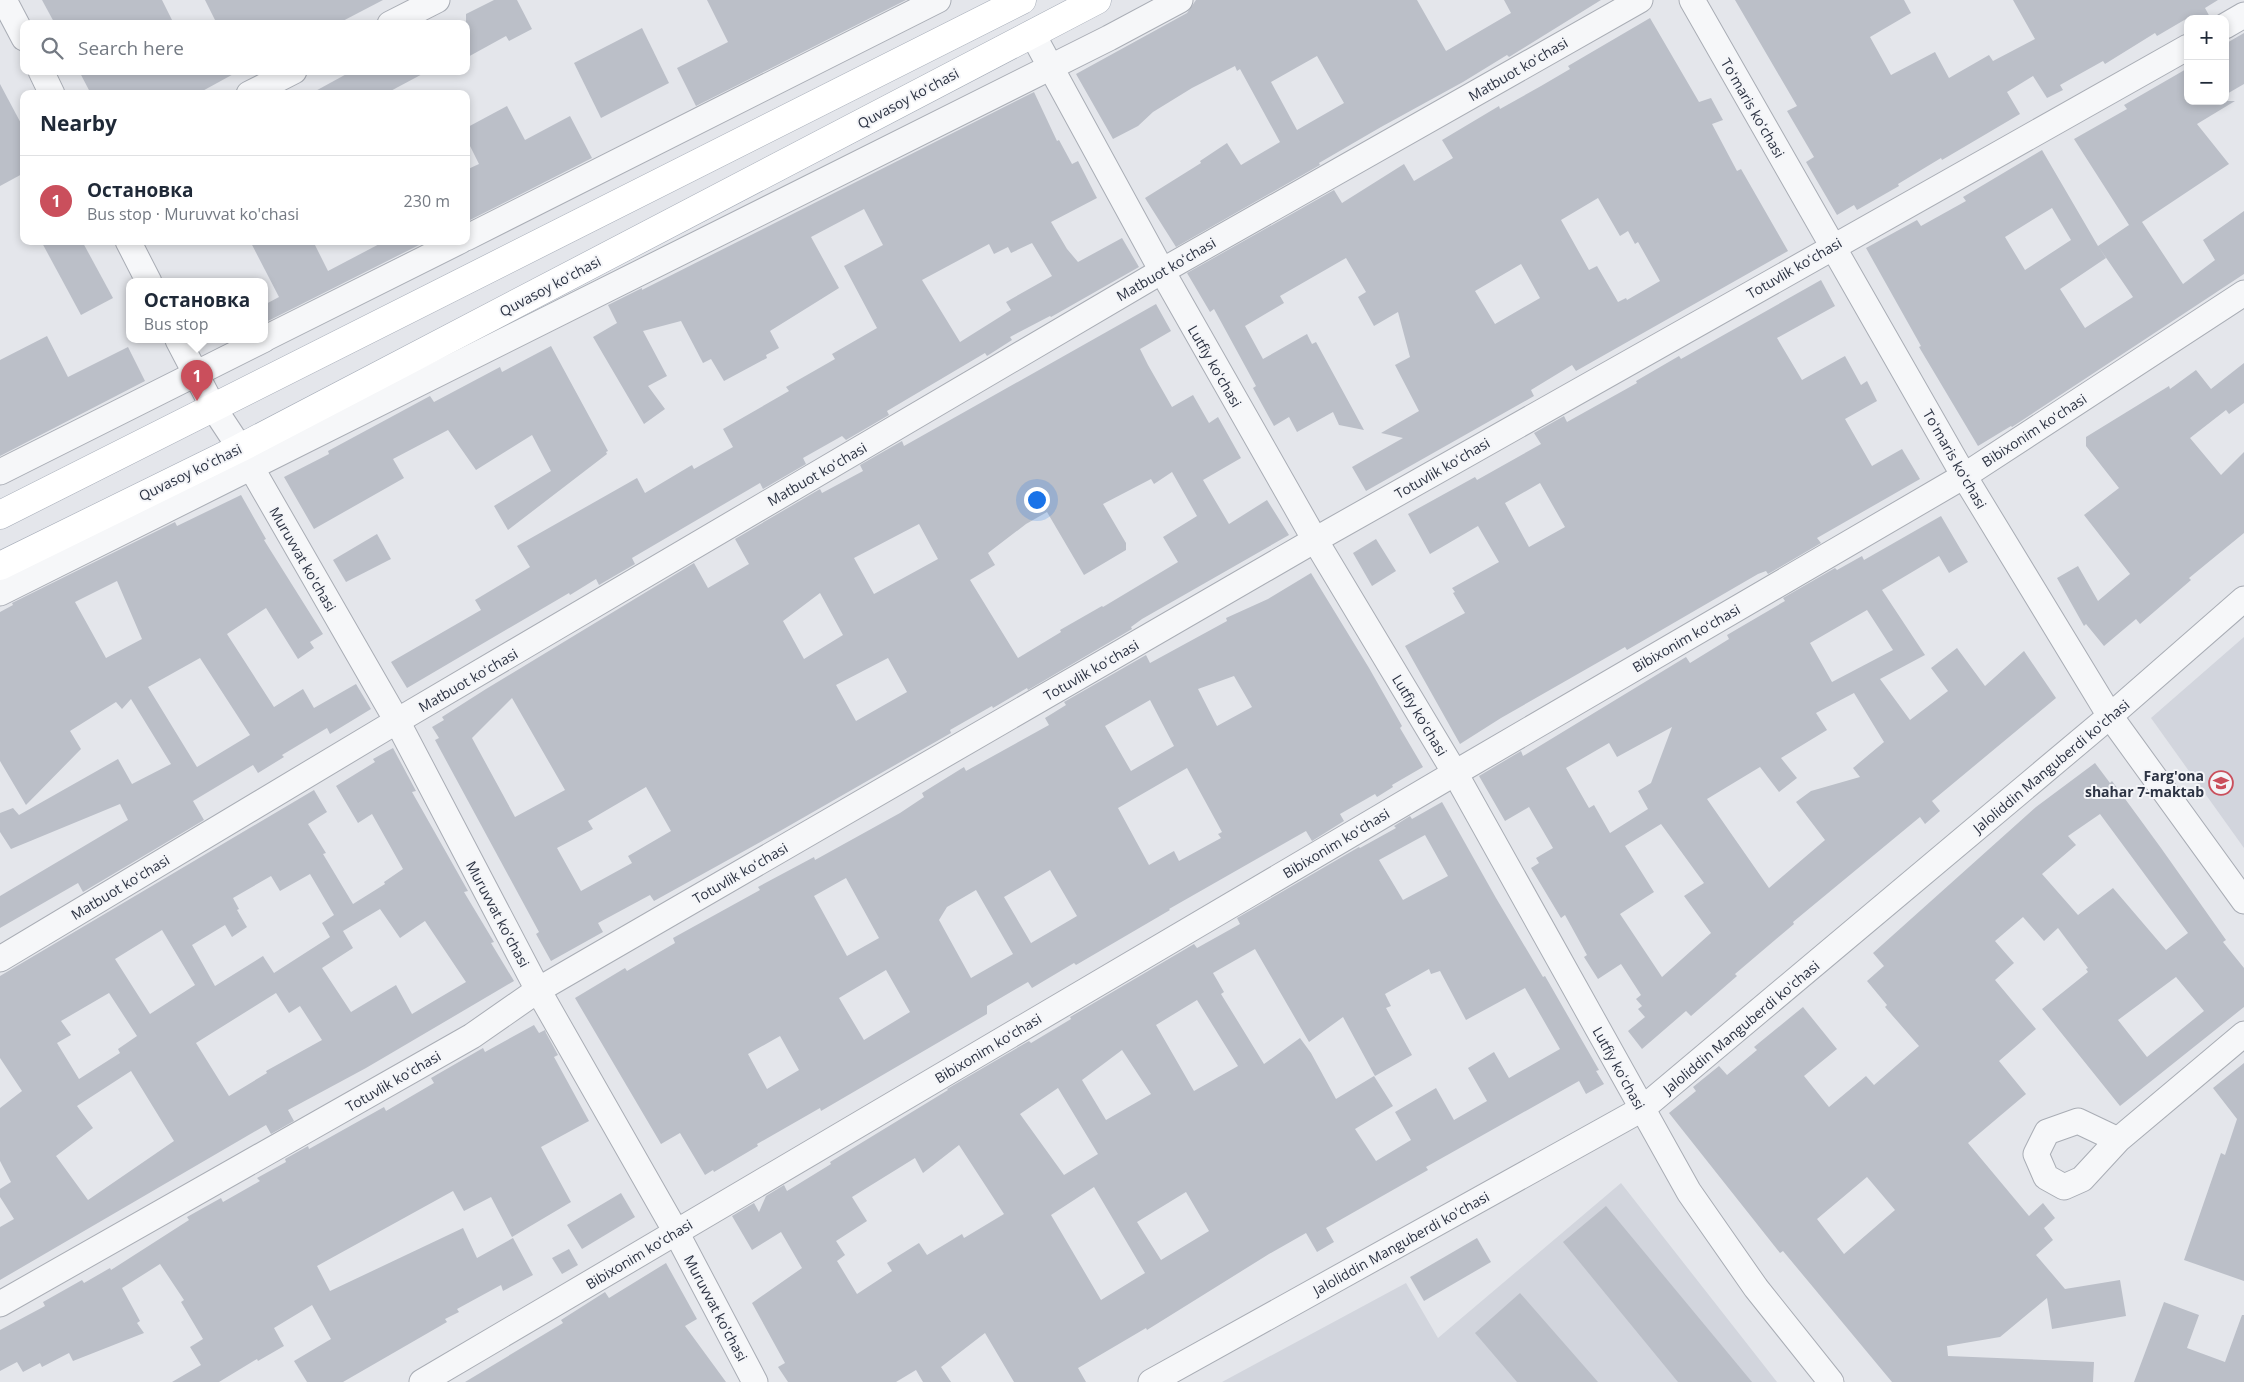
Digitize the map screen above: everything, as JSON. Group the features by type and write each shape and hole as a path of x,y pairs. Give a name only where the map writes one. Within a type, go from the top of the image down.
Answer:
{"main road":[{"path":"0,515 1022,0"},
{"name":"Quvasoy koʻchasi","path":"0,566 246,458 1032,33 1097,0"}],"street":[{"path":"4,0 20,30"},
{"path":"398,20 437,0"},
{"path":"470,236 938,0"},
{"path":"0,593 246,458 1050,67 1180,0"},
{"name":"Matbuot koʻchasi","path":"0,959 397,721 1162,271 1640,0"},
{"name":"Toʻmaris koʻchasi","path":"1692,0 1964,476 2110,716 2244,901"},
{"path":"2229,24 2244,15"},
{"name":"Lutfiy koʻchasi","path":"1032,33 1162,271 1315,540 1455,773 1689,1192 1756,1288 1831,1382"},
{"name":"Totuvlik koʻchasi","path":"0,1304 472,1036 538,990 1315,540 1832,246 2184,49"},
{"path":"43,75 50,90"},
{"path":"257,90 286,75"},
{"path":"130,245 147,278"},
{"path":"268,337 452,245"},
{"name":"Bibixonim koʻchasi","path":"422,1382 1455,773 1964,476 2244,293"},
{"path":"180,343 212,407"},
{"path":"0,472 256,343"},
{"name":"Muruvvat ko'chasi","path":"212,407 246,458 397,721 538,990 676,1232 755,1382"},
{"name":"Jaloliddin Manguberdi ko'chasi","path":"1151,1382 1642,1109 2110,716 2244,599"},
{"path":"2118,1140 2244,1034"}],"shaded area":[{"name":"Farg'ona shahar 7-maktab","path":"2244,637 2244,848 2151,718"},
{"path":"1621,1183 1777,1382 1222,1382 1406,1283 1438,1338"}],"building":[{"path":"42,0 162,0 172,20 53,20"},
{"path":"205,0 383,0 345,20 215,20"},
{"path":"494,0 517,0 532,29 509,41 506,36 470,56 470,20 466,20 466,14"},
{"path":"707,0 906,0 696,106 677,68 728,42"},
{"path":"1196,0 1417,0 1446,51 1511,13 1504,0 1601,0 1509,57 1507,55 1176,247 1145,198 1201,163 1200,161 1227,143 1241,165 1280,142 1240,69 1237,71 1235,66 1192,88 1153,112 1138,126 1113,139 1076,74 1187,13","holes":["1317,56 1344,103 1297,130 1271,82"]},
{"path":"1735,0 1904,0 1911,13 1870,37 1891,75 1935,52 1949,78 1989,55 1993,61 2035,39 2013,0 2218,0 2205,8 2209,15 2184,15 2184,20 2157,36 2155,33 2105,64 2103,61 2060,85 2063,90 2047,98 2033,76 2007,92 2020,114 1942,160 1941,158 1898,184 1899,186 1857,210 1854,205 1837,215 1806,162 1814,157 1787,111 1797,106"},
{"path":"1650,18 1699,102 1711,98 1723,120 1712,124 1737,171 1741,169 1788,251 1576,371 1572,365 1531,390 1534,396 1366,491 1352,467 1403,438 1381,433 1419,411 1395,365 1410,357 1398,312 1374,326 1358,297 1366,292 1346,258 1280,296 1284,303 1245,326 1263,359 1307,334 1312,344 1316,342 1364,430 1339,425 1333,412 1297,432 1289,417 1274,426 1253,388 1256,386 1214,309 1210,312 1187,273 1334,190 1342,203 1404,164 1414,181 1453,158 1442,140 1499,106 1500,109 1570,69 1568,66","holes":["1598,198 1620,236 1628,231 1635,244 1638,242 1660,281 1627,300 1626,298 1618,302 1597,266 1589,270 1561,220","1521,264 1540,298 1495,324 1475,291"]},
{"path":"642,28 669,83 601,118 574,63"},
{"path":"2244,33 2244,84 2229,93 2229,60 2229,42"},
{"path":"2184,70 2184,105 2228,105 2197,124 2229,164 2142,222 2183,284 2215,260 2203,240 2244,211 2244,274 2012,427 1978,446 1919,347 1921,346 1866,248 1917,220 1921,226 1966,201 1963,197 2042,150 2098,246 2129,225 2074,139 2127,109 2124,105","holes":["2052,208 2071,240 2025,270 2005,237","2098,246 2133,297 2085,328 2060,289 2106,258"]},
{"path":"81,75 232,75 204,90 89,90"},
{"path":"345,75 421,75 392,90 317,90"},
{"path":"0,84 20,122 20,175 0,186"},
{"path":"1034,92 1057,141 1059,140 1072,164 1078,161 1097,198 1051,222 1067,249 1078,262 1122,238 1139,267 1051,317 1010,337 1012,340 987,356 985,353 887,411 889,415 846,440 842,436 803,458 806,464 763,489 760,483 632,558 635,564 599,585 596,579 570,595 569,593 407,688 391,662 481,610 475,600 530,567 517,546 637,478 645,493 692,465 694,469 733,447 723,429 789,391 786,387 835,359 832,354 877,328 844,266 883,245 864,209 811,237 839,288 770,331 779,348 766,355 767,358 724,381 711,359 703,363 681,321 643,331 667,376 648,386 665,409 644,424 593,337 617,323 608,305 642,288 642,290","holes":["1032,243 1052,276 1006,302 1011,310 960,342 922,280 989,244 994,254 1008,247 1011,253"]},
{"path":"507,106 525,140 570,116 592,158 470,220 470,168 479,164 470,146 470,126"},
{"path":"43,245 84,245 113,298 81,315"},
{"path":"252,245 315,245 328,271 377,245 419,245 268,321 268,303 279,297"},
{"path":"1821,280 1835,306 1777,338 1802,380 1845,356 1861,385 1867,381 1877,401 1845,419 1872,466 1902,449 1920,479 1817,538 1821,543 1768,574 1766,571 1758,574 1627,650 1625,647 1501,718 1460,744 1405,646 1465,613 1452,588 1499,562 1478,526 1430,554 1408,514 1475,477 1477,480 1541,444 1534,433 1564,416 1567,422 1637,383 1636,381 1679,356 1681,359","holes":["1540,483 1565,527 1529,547 1505,503"]},
{"path":"1156,304 1171,331 1140,349 1148,365 1172,407 1193,395 1209,423 1218,417 1241,458 1203,480 1229,524 1267,500 1289,535 1142,619 1131,627 1132,629 1028,690 1027,688 993,708 992,706 950,730 951,733 780,831 654,901 650,895 598,923 603,932 551,961 536,934 539,932 435,740 439,738 432,727 444,720 442,717 486,689 694,563 708,588 749,564 735,539 820,489 822,493 863,471 860,465 902,441 904,446","holes":["1172,472 1197,516 1163,537 1178,562 1103,607 1060,630 1061,632 1018,658 970,580 995,565 988,553 1026,524 1047,512 1084,575 1126,550 1126,543 1103,504 1151,479 1154,484","919,524 938,559 874,594 854,558","820,593 843,635 804,659 783,621","888,658 907,692 856,721 836,685","512,698 565,790 515,817 472,738","646,787 671,831 628,856 632,863 581,891 557,848 593,829 588,821"]},
{"path":"47,336 68,377 128,347 145,381 0,456 0,360"},
{"path":"551,346 608,451 606,452 607,454 508,530 494,506 551,471 532,435 476,470 448,430 393,459 404,478 314,529 284,477 329,454 328,451 430,396 434,402 500,367 502,372"},
{"path":"2244,363 2244,403 2229,414 2226,410 2190,438 2221,475 2244,452 2244,533 2189,578 2191,580 2140,624 2136,619 2104,646 2086,624 2084,626 2057,578 2078,566 2098,601 2130,574 2084,515 2119,488 2086,446 2086,437 2169,386 2170,389 2196,370 2211,389"},
{"path":"241,495 266,539 264,540 323,634 310,642 314,648 298,659 266,608 227,634 274,707 303,689 314,708 356,684 371,709 330,734 327,728 282,755 284,757 258,773 253,765 193,801 204,820 83,892 78,883 0,928 0,896 128,820 120,804 11,849 0,832 0,813 13,808 19,815 118,759 132,784 171,764 131,699 122,709 116,702 70,731 81,749 26,805 0,761 0,612 13,605 12,603 175,522 177,526","holes":["117,581 142,639 106,658 75,602","200,658 250,735 197,767 148,687"]},
{"path":"1941,516 1968,562 1949,573 1939,556 1882,590 1925,655 1880,679 1910,720 1948,691 1931,668 1957,648 1985,686 2024,651 2056,698 1932,801 1940,811 1925,824 1920,817 1793,922 1794,924 1735,974 1737,976 1691,1016 1686,1011 1642,1049 1628,1031 1645,1017 1638,1009 1642,1006 1636,999 1641,995 1621,964 1598,979 1584,957 1587,955 1565,915 1561,918 1531,868 1539,863 1536,858 1553,848 1529,807 1505,821 1479,776 1521,751 1523,756 1686,657 1690,663 1729,639 1727,635 1785,601 1783,598 1835,568 1837,570 1862,556 1864,560","holes":["1867,610 1893,650 1832,682 1810,643","1854,693 1884,742 1853,768 1860,777 1811,791 1796,802 1825,840 1769,888 1707,799 1760,767 1779,792 1797,778 1781,758 1827,730 1816,713","1672,727 1651,783 1638,791 1648,809 1610,833 1594,805 1589,808 1566,768 1609,743 1617,757","1661,824 1704,883 1684,896 1711,933 1662,977 1620,914 1654,892 1625,846"]},
{"path":"377,534 391,559 346,582 333,560"},
{"path":"1376,539 1396,571 1372,586 1353,553"},
{"path":"1311,573 1369,668 1402,726 1400,728 1423,767 1392,785 1393,787 1377,797 1375,794 1340,814 1344,821 1312,841 1306,831 1169,909 1076,965 1074,963 1032,988 1028,982 987,1006 987,1014 821,1111 820,1108 757,1144 758,1146 714,1172 713,1170 705,1175 680,1133 661,1144 575,998 625,968 627,971 675,943 673,938 760,890 758,887 814,857 815,860 900,813 924,797 922,793 964,767 966,771 1049,725 1045,718 1066,705 1064,702 1146,655 1150,663 1227,621 1226,618 1268,599","holes":["1234,676 1252,707 1217,726 1198,689","1150,700 1174,746 1131,771 1105,726","1187,768 1222,832 1218,834 1221,838 1179,861 1174,851 1149,865 1118,808","1050,870 1077,916 1031,943 1004,897","846,878 879,938 847,956 814,896","976,890 1013,954 971,978 939,920 947,907","886,970 910,1012 864,1040 839,998","780,1036 799,1070 767,1089 748,1054"]},
{"path":"393,748 416,791 412,792 468,891 464,892 494,942 491,943 514,981 366,1068 288,1110 294,1121 271,1134 266,1125 0,1280 0,1227 14,1219 0,1197 0,1189 11,1182 0,1161 0,1108 22,1091 0,1058 0,976 314,790 327,812 308,824 326,853 323,854 353,904 385,884 384,882 403,869 372,814 358,823 336,786 375,762 373,759","holes":["310,874 334,915 322,923 330,937 274,973 263,956 215,986 192,945 225,925 232,937 247,927 237,910 239,909 233,898 271,876 280,891","380,909 400,938 425,921 466,982 412,1014 396,985 351,1012 322,968 353,948 343,931","162,930 195,985 150,1014 115,959","109,993 137,1036 118,1049 120,1053 79,1079 57,1043 71,1035 61,1021","276,993 289,1013 300,1006 322,1040 266,1071 267,1073 229,1096 196,1043","131,1071 174,1141 88,1200 56,1156 93,1128 77,1106"]},
{"path":"2095,763 2110,783 2112,781 2161,848 2226,940 2223,942 2244,968 2244,1007 2120,1106 2042,1009 2088,972 2086,969 2088,968 2058,928 2044,941 2023,917 1995,941 2014,963 1995,980 2036,1029 1999,1061 2026,1094 1968,1143 2029,1216 2043,1203 2055,1218 2044,1228 2053,1240 2036,1255 2065,1289 2120,1280 2126,1316 2052,1329 2047,1298 2000,1337 1947,1346 1948,1356 2094,1362 2093,1382 1892,1382 1783,1251 1780,1253 1669,1113 1696,1091 1693,1087 1719,1066 1727,1075 1757,1050 1754,1047 1803,1007 1837,1049 1804,1076 1829,1107 1866,1076 1874,1085 1919,1046 1885,1007 1887,1005 1867,981 1884,966 1873,953 2036,807","holes":["2100,814 2188,933 2166,950 2113,888 2078,915 2042,874 2076,845 2068,836","2176,977 2204,1011 2147,1057 2118,1020","1867,1177 1895,1210 1844,1254 1817,1219"]},
{"path":"1442,802 1496,898 1543,977 1545,976 1599,1070 1596,1071 1604,1084 1586,1094 1579,1081 1426,1167 1428,1170 1326,1228 1334,1242 1317,1252 1306,1233 1269,1254 1147,1330 1146,1328 1078,1368 1086,1382 1014,1382 985,1333 941,1367 951,1382 923,1382 916,1370 896,1382 788,1382 778,1367 785,1363 752,1303 802,1268 781,1232 752,1250 732,1216 754,1203 759,1212 766,1196 784,1185 787,1191 947,1089 1029,1041 1031,1043 1071,1019 1070,1017 1194,944 1197,948 1240,924 1237,918 1359,847 1396,828 1394,826 1410,816 1412,819","holes":["1425,835 1448,876 1403,900 1379,860","1255,949 1309,1042 1343,1017 1375,1076 1412,1055 1386,1008 1391,1006 1385,994 1429,969 1431,974 1440,971 1466,1020 1525,988 1560,1049 1509,1078 1494,1052 1468,1068 1487,1101 1454,1120 1436,1088 1395,1112 1411,1140 1376,1161 1355,1129 1393,1106 1374,1076 1336,1099 1311,1053 1300,1038 1264,1064 1221,994 1224,992 1213,973","1197,1000 1238,1066 1194,1091 1156,1025","1122,1050 1151,1094 1106,1120 1082,1080","1058,1088 1098,1154 1064,1175 1020,1114","959,1145 1004,1214 964,1238 962,1234 927,1255 919,1243 887,1263 892,1271 857,1294 837,1261 845,1255 836,1241 867,1221 852,1197 915,1158 923,1173","1094,1187 1145,1273 1101,1300 1051,1215","1186,1192 1209,1231 1161,1260 1137,1222"]},
{"path":"534,1025 539,1033 545,1030 558,1055 554,1057 589,1121 541,1147 571,1202 512,1237 491,1197 464,1211 453,1191 317,1266 330,1291 463,1228 477,1258 513,1238 533,1275 503,1291 501,1285 457,1309 459,1312 445,1319 447,1322 343,1382 307,1382 294,1361 331,1339 312,1305 274,1328 284,1346 258,1361 257,1359 219,1382 172,1382 201,1365 190,1347 203,1339 181,1302 184,1300 160,1264 122,1288 140,1321 137,1323 144,1333 73,1361 69,1353 42,1367 40,1363 23,1372 17,1362 0,1371 0,1330 45,1306 43,1302 82,1280 84,1283 110,1268 111,1270 189,1220 187,1217 221,1198 223,1202 260,1181 257,1178 286,1162 285,1159 308,1146 309,1149 384,1107 386,1111 434,1083 431,1078 483,1048 485,1052"},
{"path":"2244,1063 2244,1281 2184,1260 2221,1153 2225,1155 2237,1119 2213,1088"},
{"path":"621,1193 635,1217 582,1249 567,1225"},
{"path":"1606,1206 1752,1382 1678,1382 1563,1242"},
{"path":"1477,1238 1491,1262 1424,1301 1410,1277"},
{"path":"569,1249 578,1265 562,1274 552,1258"},
{"path":"666,1263 697,1319 685,1326 726,1382 465,1382 563,1323 561,1320 605,1292 609,1298"},
{"path":"1520,1293 1598,1382 1517,1382 1475,1333"},
{"path":"2164,1302 2199,1315 2187,1348 2225,1362 2242,1315 2244,1315 2244,1382 2134,1382"}],"place":[{"name":"Остановка","path":"197,401"},
{"name":"Farg'ona shahar 7-maktab","path":"2221,783"}]}
